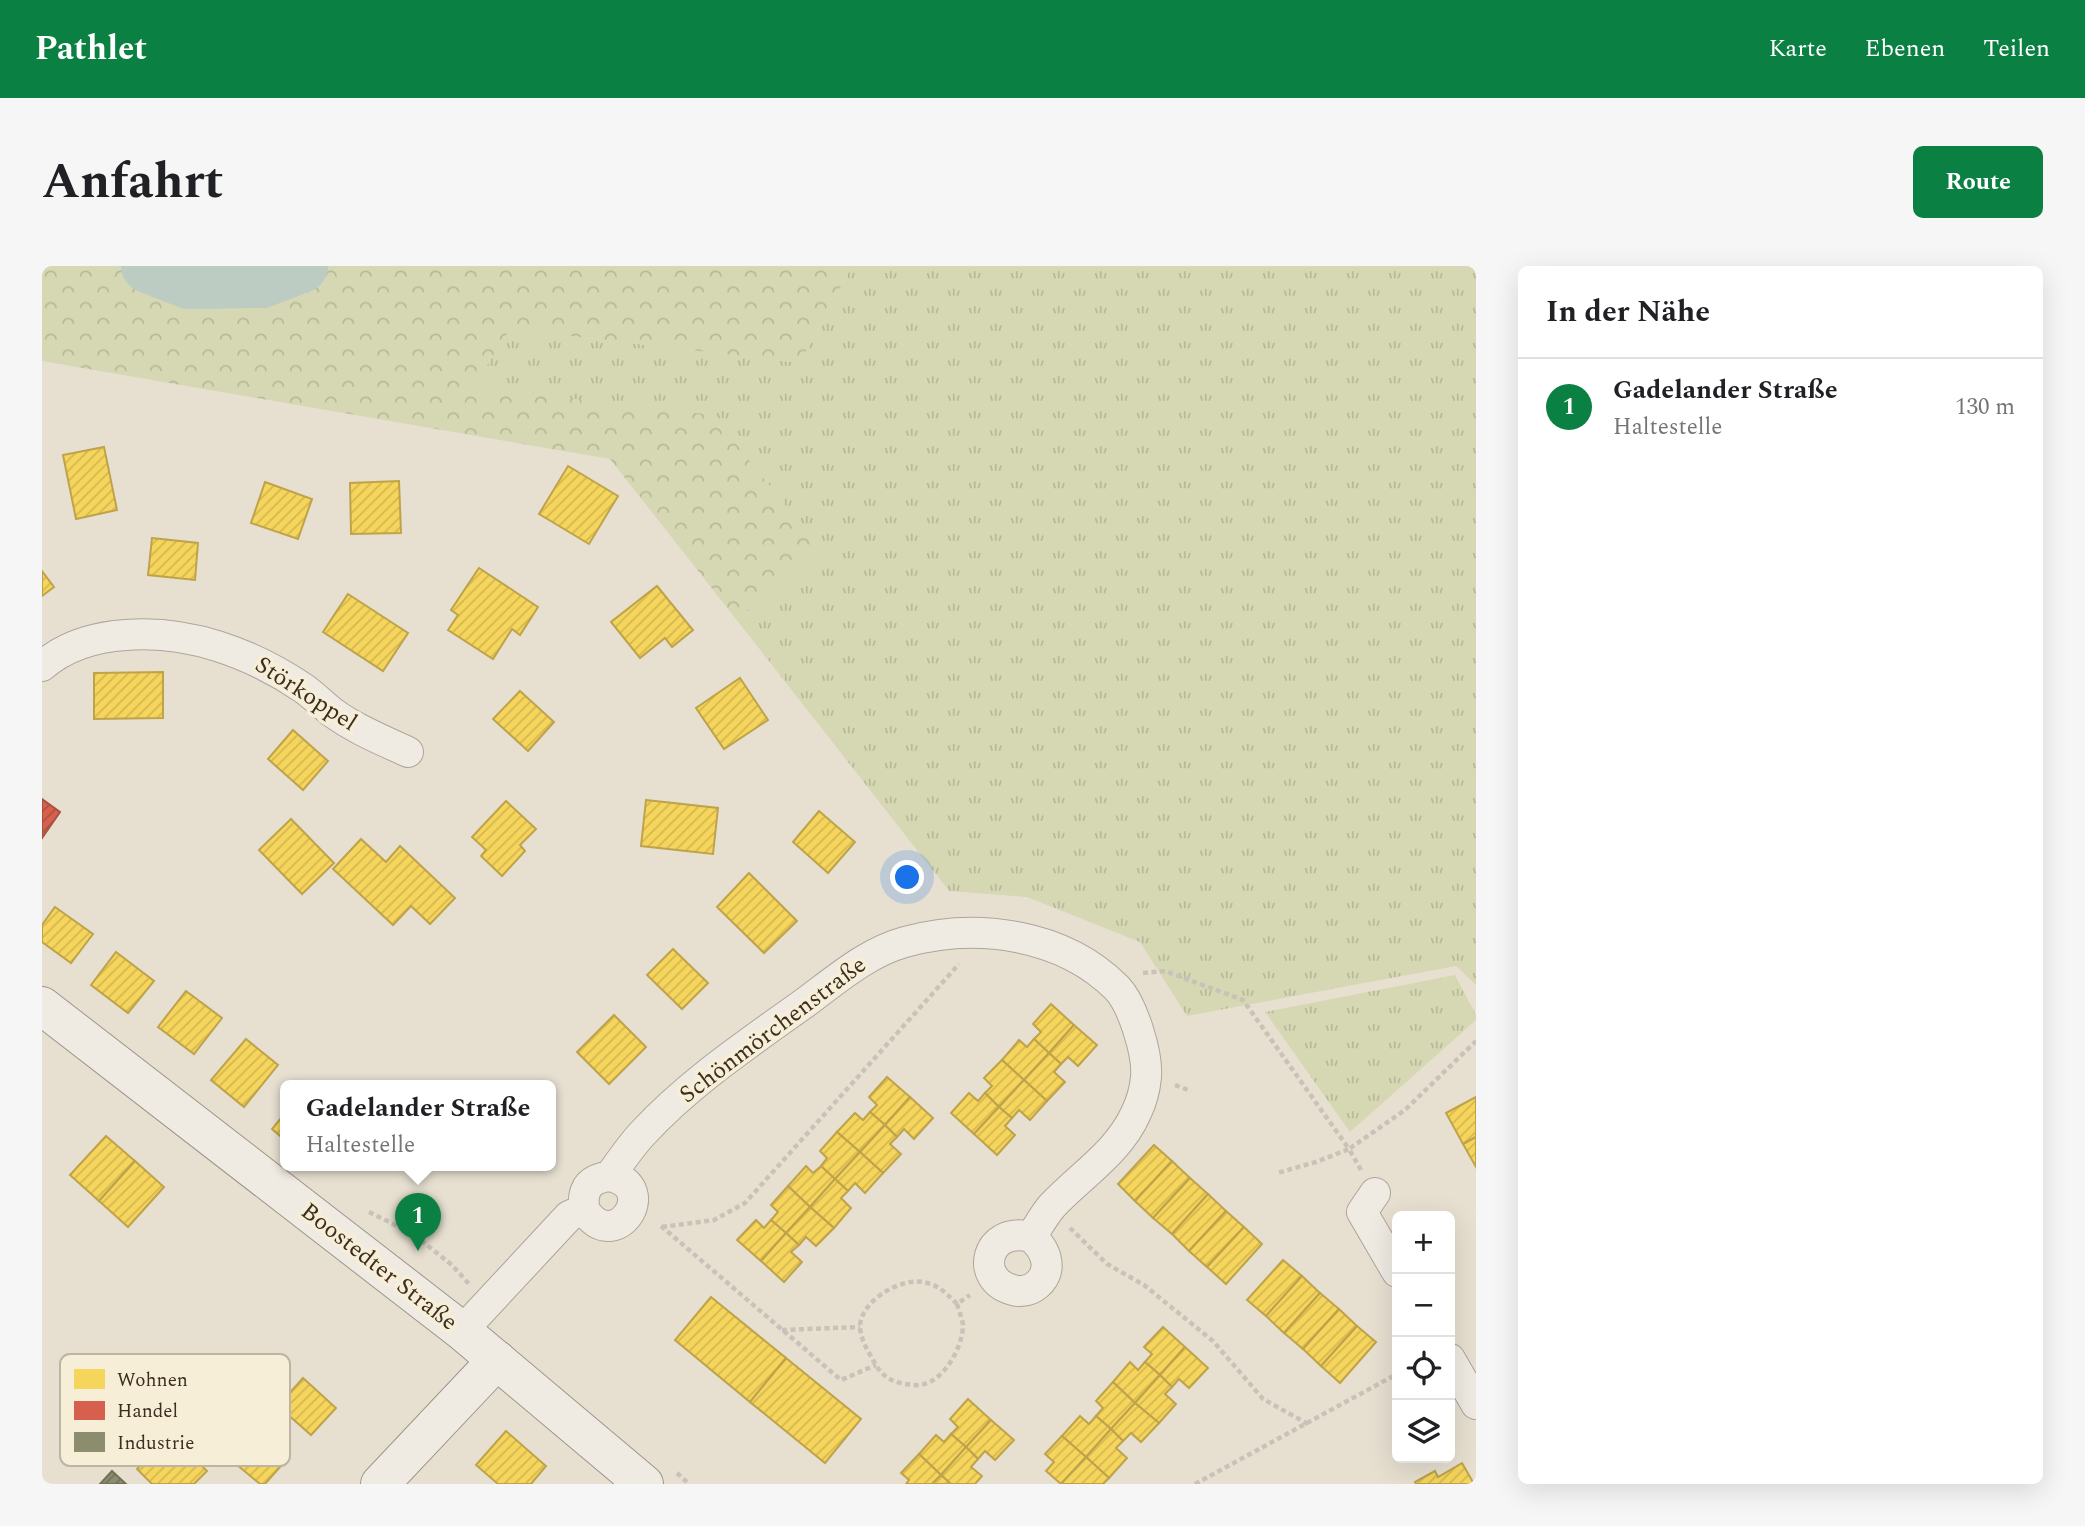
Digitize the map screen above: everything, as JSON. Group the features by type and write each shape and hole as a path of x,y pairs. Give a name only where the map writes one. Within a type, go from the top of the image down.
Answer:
{"street":[{"name":"Störkoppel","path":"42,666 68,648 93,639 144,634 176,636 247,656 305,690 333,712 408,752"},
{"name":"Schönmörchenstraße","path":"584,1209 583,1197 589,1184 598,1178 610,1176 641,1135 674,1103 715,1068 848,972 877,953 904,942 943,934 986,932 1035,942 1077,956 1106,977 1122,993 1134,1018 1144,1057 1146,1077 1137,1111 1126,1132 1110,1151 1050,1208 1031,1237"},
{"name":"Boostedter Straße","path":"42,1006 461,1331 644,1484"},
{"path":"461,1331 569,1216 584,1209 590,1219 608,1226 619,1224 628,1218 633,1203 632,1193 626,1183 610,1176"},
{"path":"1375,1193 1362,1212 1392,1263"},
{"path":"1018,1233 1031,1237 1042,1246 1047,1259 1044,1276 1033,1288 1018,1292 1003,1288 993,1279 989,1264 992,1249 1005,1237 1018,1233"},
{"path":"380,1484 497,1360"},
{"path":"1455,1368 1476,1404"}],"path":[{"path":"662,1227 714,1220 745,1203 986,932"},
{"path":"1106,977 1165,971 1242,1000 1349,1149 1375,1193"},
{"path":"1277,1172 1316,1162 1349,1149 1405,1110 1476,1041"},
{"path":"633,1203 841,1380 876,1365"},
{"path":"1050,1208 1107,1264 1144,1285 1213,1341 1263,1399 1308,1424"},
{"path":"957,1304 993,1279"},
{"path":"925,1281 941,1288 957,1304 963,1324 960,1347 939,1377 918,1385 889,1380 866,1347 860,1327 867,1307 884,1292 904,1283 925,1281"},
{"path":"782,1330 860,1327"},
{"path":"1195,1484 1392,1377"}],"green space":[{"path":"42,266 852,266 800,363 510,329 473,387 713,415 822,551 736,619 610,459 42,361"},
{"path":"852,266 1476,266 1476,985 1456,966 1187,1016 1140,942 1027,897 949,891 736,619 822,551 473,387 510,329 800,363"},
{"path":"1455,975 1476,1015 1476,1020 1350,1132 1265,1012"}],"building: Wohnen":[{"path":"104,447 117,510 76,519 63,455"},
{"path":"568,466 618,496 589,544 539,514"},
{"path":"399,481 401,533 351,534 350,483"},
{"path":"265,482 312,499 298,539 251,523"},
{"path":"152,538 198,543 195,580 148,575"},
{"path":"479,568 538,607 520,635 512,629 493,659 448,630 458,615 451,610"},
{"path":"42,571 54,587 42,596"},
{"path":"657,586 693,630 672,647 665,638 640,658 611,622"},
{"path":"348,594 408,633 383,671 323,632"},
{"path":"163,672 163,718 94,719 94,673"},
{"path":"740,678 768,720 724,749 696,708"},
{"path":"520,691 554,722 528,751 493,719"},
{"path":"293,730 328,761 303,790 268,759"},
{"path":"646,800 718,808 713,854 641,846"},
{"path":"506,801 536,829 520,845 525,851 502,876 481,856 486,850 472,837"},
{"path":"819,811 855,842 828,873 793,842"},
{"path":"291,819 334,863 302,894 259,850"},
{"path":"361,839 386,862 400,846 455,898 430,924 411,906 393,925 333,869"},
{"path":"749,873 797,921 764,953 717,907"},
{"path":"55,907 93,934 71,963 42,942 42,925"},
{"path":"673,949 708,983 682,1009 647,975"},
{"path":"116,952 154,981 128,1013 91,985"},
{"path":"186,991 222,1018 194,1054 158,1027"},
{"path":"1051,1004 1074,1025 1049,1053 1034,1039 1041,1032 1033,1024"},
{"path":"614,1015 646,1047 609,1084 577,1052"},
{"path":"1074,1025 1097,1045 1078,1066 1068,1057 1061,1064 1049,1053"},
{"path":"246,1039 278,1065 244,1107 211,1080"},
{"path":"1034,1039 1049,1053 1024,1080 1002,1060 1019,1040 1027,1047"},
{"path":"1049,1053 1061,1064 1054,1072 1065,1082 1047,1101 1024,1080"},
{"path":"1002,1060 1024,1080 999,1107 985,1093 992,1086 984,1078"},
{"path":"887,1077 910,1097 885,1125 870,1112 877,1105 869,1097"},
{"path":"1024,1080 1047,1101 1030,1120 1019,1110 1012,1118 999,1107"},
{"path":"969,1093 978,1101 985,1093 999,1107 974,1134 951,1113"},
{"path":"910,1097 933,1118 914,1139 904,1129 897,1137 885,1125"},
{"path":"1476,1097 1476,1137 1463,1144 1446,1113"},
{"path":"999,1107 1012,1118 1005,1126 1015,1135 997,1155 974,1134"},
{"path":"870,1112 885,1125 860,1152 837,1132 855,1113 863,1120"},
{"path":"280,1119 280,1136 272,1129"},
{"path":"885,1125 897,1137 890,1144 901,1154 883,1173 860,1152"},
{"path":"837,1132 860,1152 835,1179 821,1166 827,1158 820,1151"},
{"path":"106,1136 135,1161 99,1201 70,1175"},
{"path":"1476,1137 1476,1167 1463,1144"},
{"path":"1154,1145 1172,1161 1135,1201 1118,1184"},
{"path":"860,1152 883,1173 865,1193 855,1183 848,1191 835,1179"},
{"path":"135,1161 164,1187 128,1227 99,1201"},
{"path":"1172,1161 1190,1178 1153,1218 1135,1201"},
{"path":"806,1166 813,1173 821,1166 835,1179 810,1207 788,1186"},
{"path":"1190,1178 1208,1194 1172,1234 1153,1218"},
{"path":"835,1179 848,1191 841,1198 851,1208 834,1228 810,1207"},
{"path":"788,1186 810,1207 786,1233 771,1220 778,1212 771,1205"},
{"path":"1208,1194 1226,1211 1189,1251 1172,1234"},
{"path":"810,1207 834,1228 816,1246 806,1237 799,1245 786,1233"},
{"path":"1226,1211 1244,1227 1207,1267 1189,1251"},
{"path":"756,1220 764,1228 771,1220 786,1233 761,1261 737,1240"},
{"path":"1244,1227 1262,1244 1226,1284 1207,1267"},
{"path":"786,1233 799,1245 791,1252 802,1262 784,1282 761,1261"},
{"path":"1283,1260 1302,1276 1266,1316 1247,1300"},
{"path":"1302,1276 1320,1293 1284,1333 1266,1316"},
{"path":"1320,1293 1339,1309 1303,1349 1284,1333"},
{"path":"711,1297 786,1358 750,1402 675,1340"},
{"path":"1339,1309 1357,1326 1321,1366 1303,1349"},
{"path":"1357,1326 1376,1342 1340,1383 1321,1366"},
{"path":"1163,1327 1185,1347 1160,1375 1145,1362 1152,1354 1144,1347"},
{"path":"1185,1347 1208,1368 1189,1388 1179,1379 1172,1387 1160,1375"},
{"path":"786,1358 861,1419 825,1463 750,1402"},
{"path":"1130,1362 1138,1370 1145,1362 1160,1375 1135,1403 1113,1382"},
{"path":"1160,1375 1172,1387 1165,1394 1176,1404 1159,1423 1135,1403"},
{"path":"303,1378 336,1408 311,1435 290,1417 290,1393"},
{"path":"1113,1382 1135,1403 1111,1429 1096,1416 1103,1408 1096,1401"},
{"path":"968,1399 991,1420 966,1447 951,1434 958,1427 950,1419"},
{"path":"1135,1403 1159,1423 1141,1442 1131,1433 1123,1441 1111,1429"},
{"path":"1080,1416 1089,1424 1096,1416 1111,1429 1086,1457 1062,1436"},
{"path":"991,1420 1014,1440 995,1460 985,1451 978,1459 966,1447"},
{"path":"1111,1429 1123,1441 1116,1448 1127,1458 1109,1478 1086,1457"},
{"path":"506,1431 546,1466 531,1484 498,1484 476,1465"},
{"path":"951,1434 966,1447 941,1475 919,1454 936,1435 944,1442"},
{"path":"1062,1436 1086,1457 1061,1484 1046,1471 1054,1462 1045,1454"},
{"path":"966,1447 978,1459 971,1467 982,1476 975,1484 951,1484 941,1475"},
{"path":"919,1454 941,1475 932,1484 906,1484 909,1480 901,1473"},
{"path":"1086,1457 1109,1478 1103,1484 1061,1484"},
{"path":"1462,1463 1474,1484 1415,1482 1435,1471 1438,1477"},
{"path":"140,1466 202,1466 207,1471 194,1484 152,1484 137,1469"},
{"path":"238,1466 281,1466 265,1484 260,1484"},
{"path":"941,1475 951,1484 932,1484"}],"building: Handel":[{"path":"42,799 60,812 42,838"}],"building: Industrie":[{"path":"112,1471 126,1484 100,1484"}],"waterway":[{"path":"148,266 189,282 262,281 301,266"}],"place":[{"name":"Gadelander Straße","path":"418,1251"}]}
